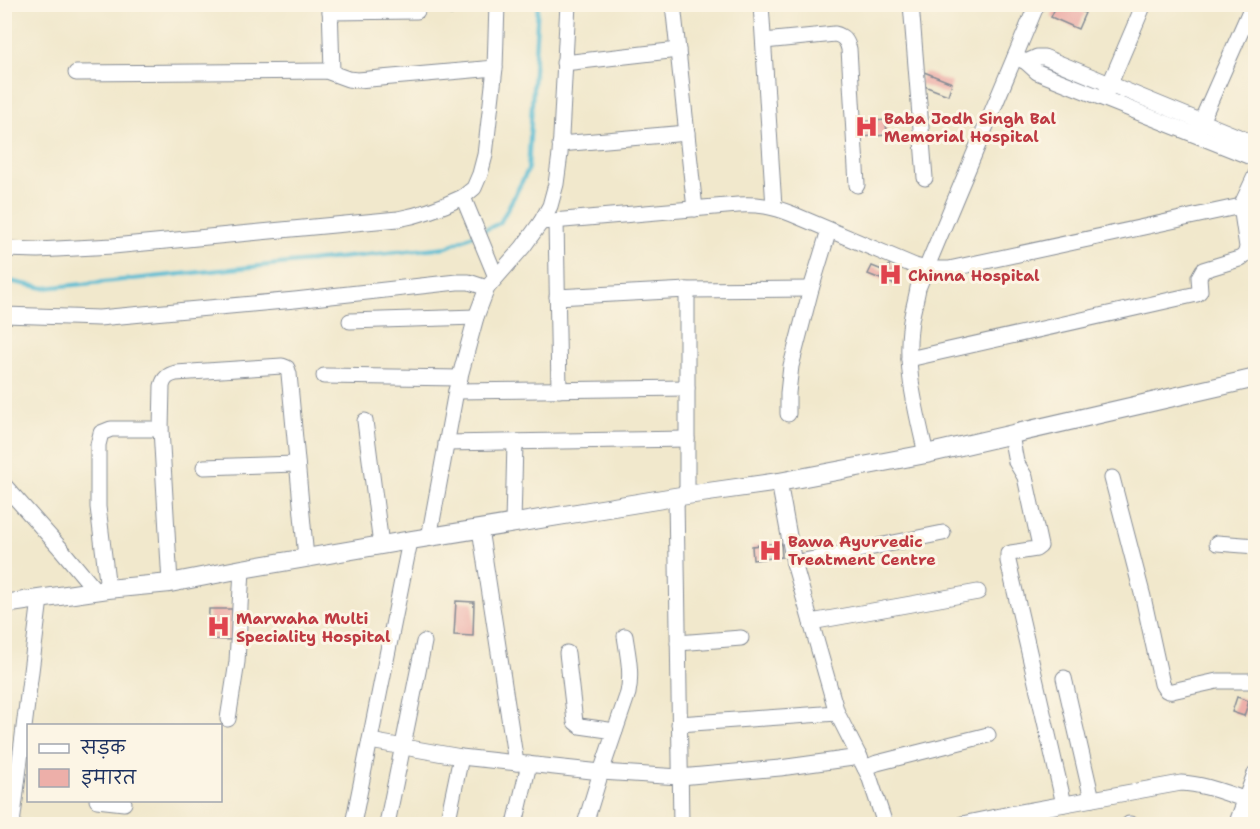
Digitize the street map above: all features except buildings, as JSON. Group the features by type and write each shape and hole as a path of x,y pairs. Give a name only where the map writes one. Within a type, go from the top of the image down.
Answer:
{"main road":[{"path":"4,604 170,583 381,545 778,482 926,454 1256,378"},
{"path":"1238,825 1256,775"}],"street":[{"path":"4,249 38,250 113,246 398,219 433,211 463,198 474,188 484,155 495,68 497,4"},
{"path":"559,390 557,297 549,222 560,144 568,4"},
{"path":"674,4 695,209"},
{"path":"761,4 774,207"},
{"path":"911,4 925,178"},
{"path":"926,454 912,394 909,359 909,329 918,288 1021,59 1037,4"},
{"path":"1106,91 1144,4"},
{"path":"1198,128 1253,4"},
{"path":"332,72 330,8 417,11"},
{"path":"764,41 835,34 844,39 849,49 857,185"},
{"path":"564,63 678,50"},
{"path":"1021,59 1037,72 1106,91 1198,128 1256,159"},
{"path":"76,74 317,70 332,72 348,79 364,80 495,68"},
{"path":"1198,128 1256,144"},
{"path":"560,144 687,133"},
{"path":"909,359 1197,294 1200,291 1200,272 1239,259 1246,252 1241,206 1256,174"},
{"path":"463,198 489,262 492,283"},
{"path":"429,538 458,384 476,317 492,283 523,247 549,222 756,204 774,207 915,266 939,270 960,268 1241,206"},
{"path":"788,414 790,373 811,289 829,230"},
{"path":"4,315 99,318 457,282 492,283"},
{"path":"557,297 687,290 811,289"},
{"path":"681,825 678,643 681,496 687,439 687,290"},
{"path":"350,321 476,317"},
{"path":"170,583 161,429 163,381 176,373 287,368 306,558"},
{"path":"324,376 559,390 687,388"},
{"path":"365,421 381,545"},
{"path":"102,590 98,507 99,438 101,433 111,429 161,429"},
{"path":"1011,435 1016,462 1025,477 1040,546 1036,549 1008,554 1008,561 1064,804"},
{"path":"446,443 687,439"},
{"path":"513,524 514,442"},
{"path":"204,467 297,464"},
{"path":"1112,478 1165,689 1172,691 1217,681 1256,681"},
{"path":"778,482 794,563 837,712 862,763 885,825"},
{"path":"4,485 61,549 102,590"},
{"path":"480,529 522,764 515,825"},
{"path":"794,563 943,533"},
{"path":"353,825 410,541"},
{"path":"1217,543 1256,546"},
{"path":"228,719 237,662 242,569"},
{"path":"811,622 978,592"},
{"path":"28,724 40,599"},
{"path":"585,825 628,693 630,667 625,636"},
{"path":"678,643 741,638"},
{"path":"387,825 424,642"},
{"path":"567,653 575,722 580,726 615,731"},
{"path":"1065,678 1092,799"},
{"path":"679,724 837,712"},
{"path":"12,825 22,794 27,729"},
{"path":"369,741 461,757 601,772 680,777 862,763 988,735"},
{"path":"447,825 461,757"},
{"path":"962,825 1181,783 1194,783 1246,800"},
{"path":"110,802 124,803"}],"waterway":[{"path":"482,231 500,223 528,170 538,4"},
{"path":"4,280 44,288 447,247 475,234"}],"place":[{"name":"Baba Jodh Singh Bal Memorial Hospital","path":"866,127"},
{"name":"Chinna Hospital","path":"890,275"},
{"name":"Bawa Ayurvedic Treatment Centre","path":"770,550"},
{"name":"Marwaha Multi Speciality Hospital","path":"218,627"}]}
